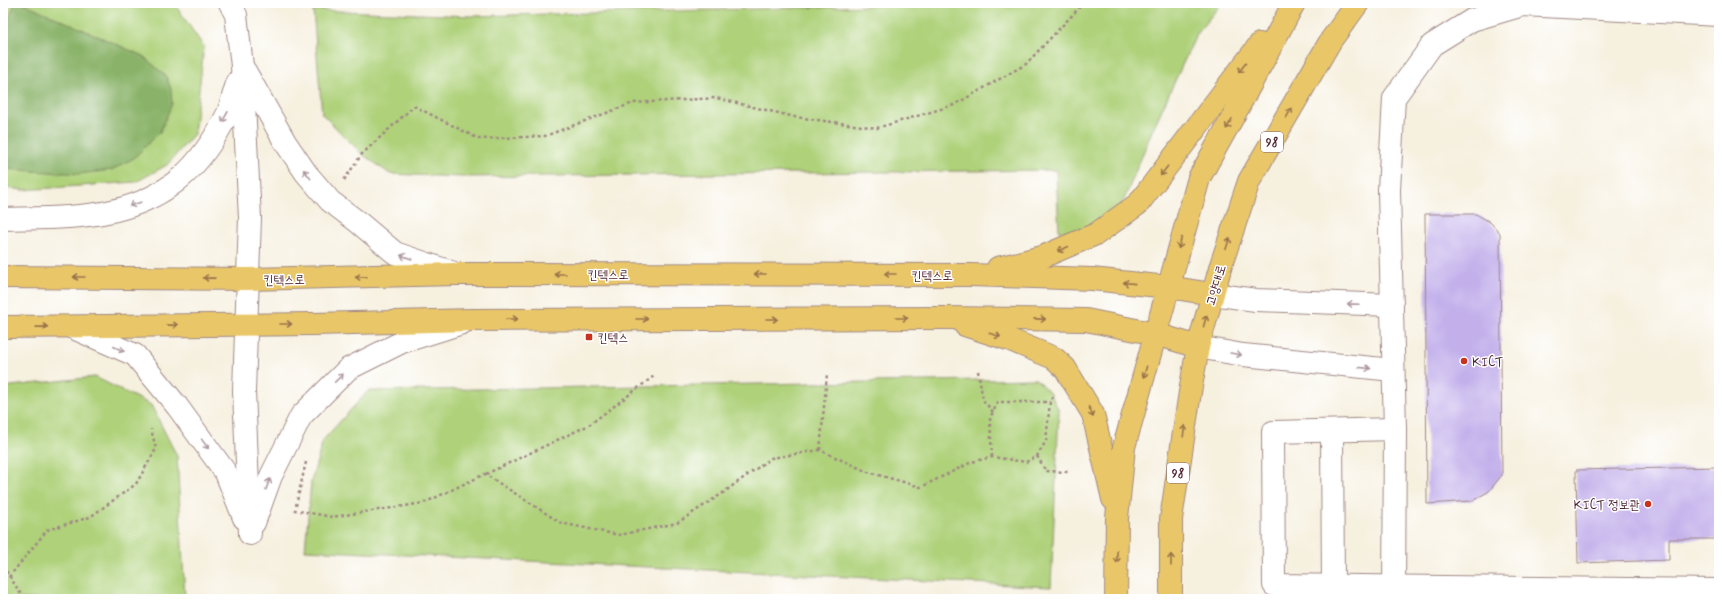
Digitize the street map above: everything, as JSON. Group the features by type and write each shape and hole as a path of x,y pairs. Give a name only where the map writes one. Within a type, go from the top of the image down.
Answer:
{"main road":[{"path":"971,275 1042,258 1096,234 1138,204 1292,3"},
{"path":"1116,599 1117,518 1124,447 1199,178 1234,115 1292,3"},
{"name":"고양대로","path":"1171,599 1171,518 1198,347 1212,294 1250,182 1331,40 1358,3"},
{"name":"킨텍스로","path":"3,277 248,279 456,274 971,275 1092,279 1168,286 1212,294"},
{"path":"944,318 1008,339 1054,358 1065,368 1093,414 1117,518"},
{"path":"3,327 247,325 473,320 944,318 1086,320 1156,334 1198,347"}],"lane":[{"path":"1394,593 1395,429 1389,190 1394,98 1432,45 1472,20 1524,5 1683,8 1719,15"},
{"path":"235,7 242,66 250,218 244,391 250,534"},
{"path":"3,220 82,216 112,211 141,202 164,192 187,172 205,151 228,112 242,66"},
{"path":"242,66 285,142 306,173 330,201 395,253 456,274"},
{"path":"1212,294 1256,300 1392,305"},
{"path":"250,534 271,476 301,416 348,369 402,342 473,320"},
{"path":"71,327 134,355 177,406 226,473 250,534"},
{"path":"1198,347 1243,355 1393,370"},
{"path":"1395,429 1273,432 1274,585 1333,586 1394,593 1719,590"},
{"path":"1332,431 1333,586"}],"path":[{"path":"341,186 362,154 414,106 479,139 545,136 632,103 716,98 795,117 878,128 954,105 1026,64 1079,8 1081,3"},
{"path":"978,371 983,400 993,412"},
{"path":"820,450 827,374"},
{"path":"307,458 295,510 332,517 424,503 589,425 654,376"},
{"path":"485,474 561,523 619,535 677,523 720,495 771,458 820,450 868,472 921,487 972,462 992,457 1026,462 1037,456 1046,441 1050,402 1057,389"},
{"path":"992,457 990,418 998,402 1050,402"},
{"path":"9,577 47,530 90,517 136,484 156,449 151,429"},
{"path":"1037,456 1046,471 1070,472"},
{"path":"3,566 24,599"},
{"path":"3,577 9,577"}],"green space":[{"path":"3,3 174,3 204,47 194,134 167,165 136,182 23,190 3,187"},
{"path":"15,3 23,3 143,56 166,76 171,89 172,104 160,132 134,158 112,170 79,174 3,169 3,34"},
{"path":"991,3 1222,3 1197,33 1152,131 1124,200 1100,227 1059,232 1056,170 462,177 390,174 362,154 322,114 313,10 472,16"},
{"path":"95,377 151,405 177,456 185,599 3,599 3,388"},
{"path":"1036,379 1050,393 1059,411 1051,587 305,550 311,482 323,440 368,391"}],"building":[{"name":"KICT","path":"1425,214 1476,214 1490,222 1500,233 1502,475 1488,492 1471,501 1427,504"},
{"name":"KICT 정보관","path":"1719,467 1719,539 1669,539 1669,560 1578,563 1576,470"}],"place":[{"name":"킨텍스","path":"589,337"},
{"name":"KICT","path":"1464,361"},
{"name":"KICT 정보관","path":"1648,504"}]}
